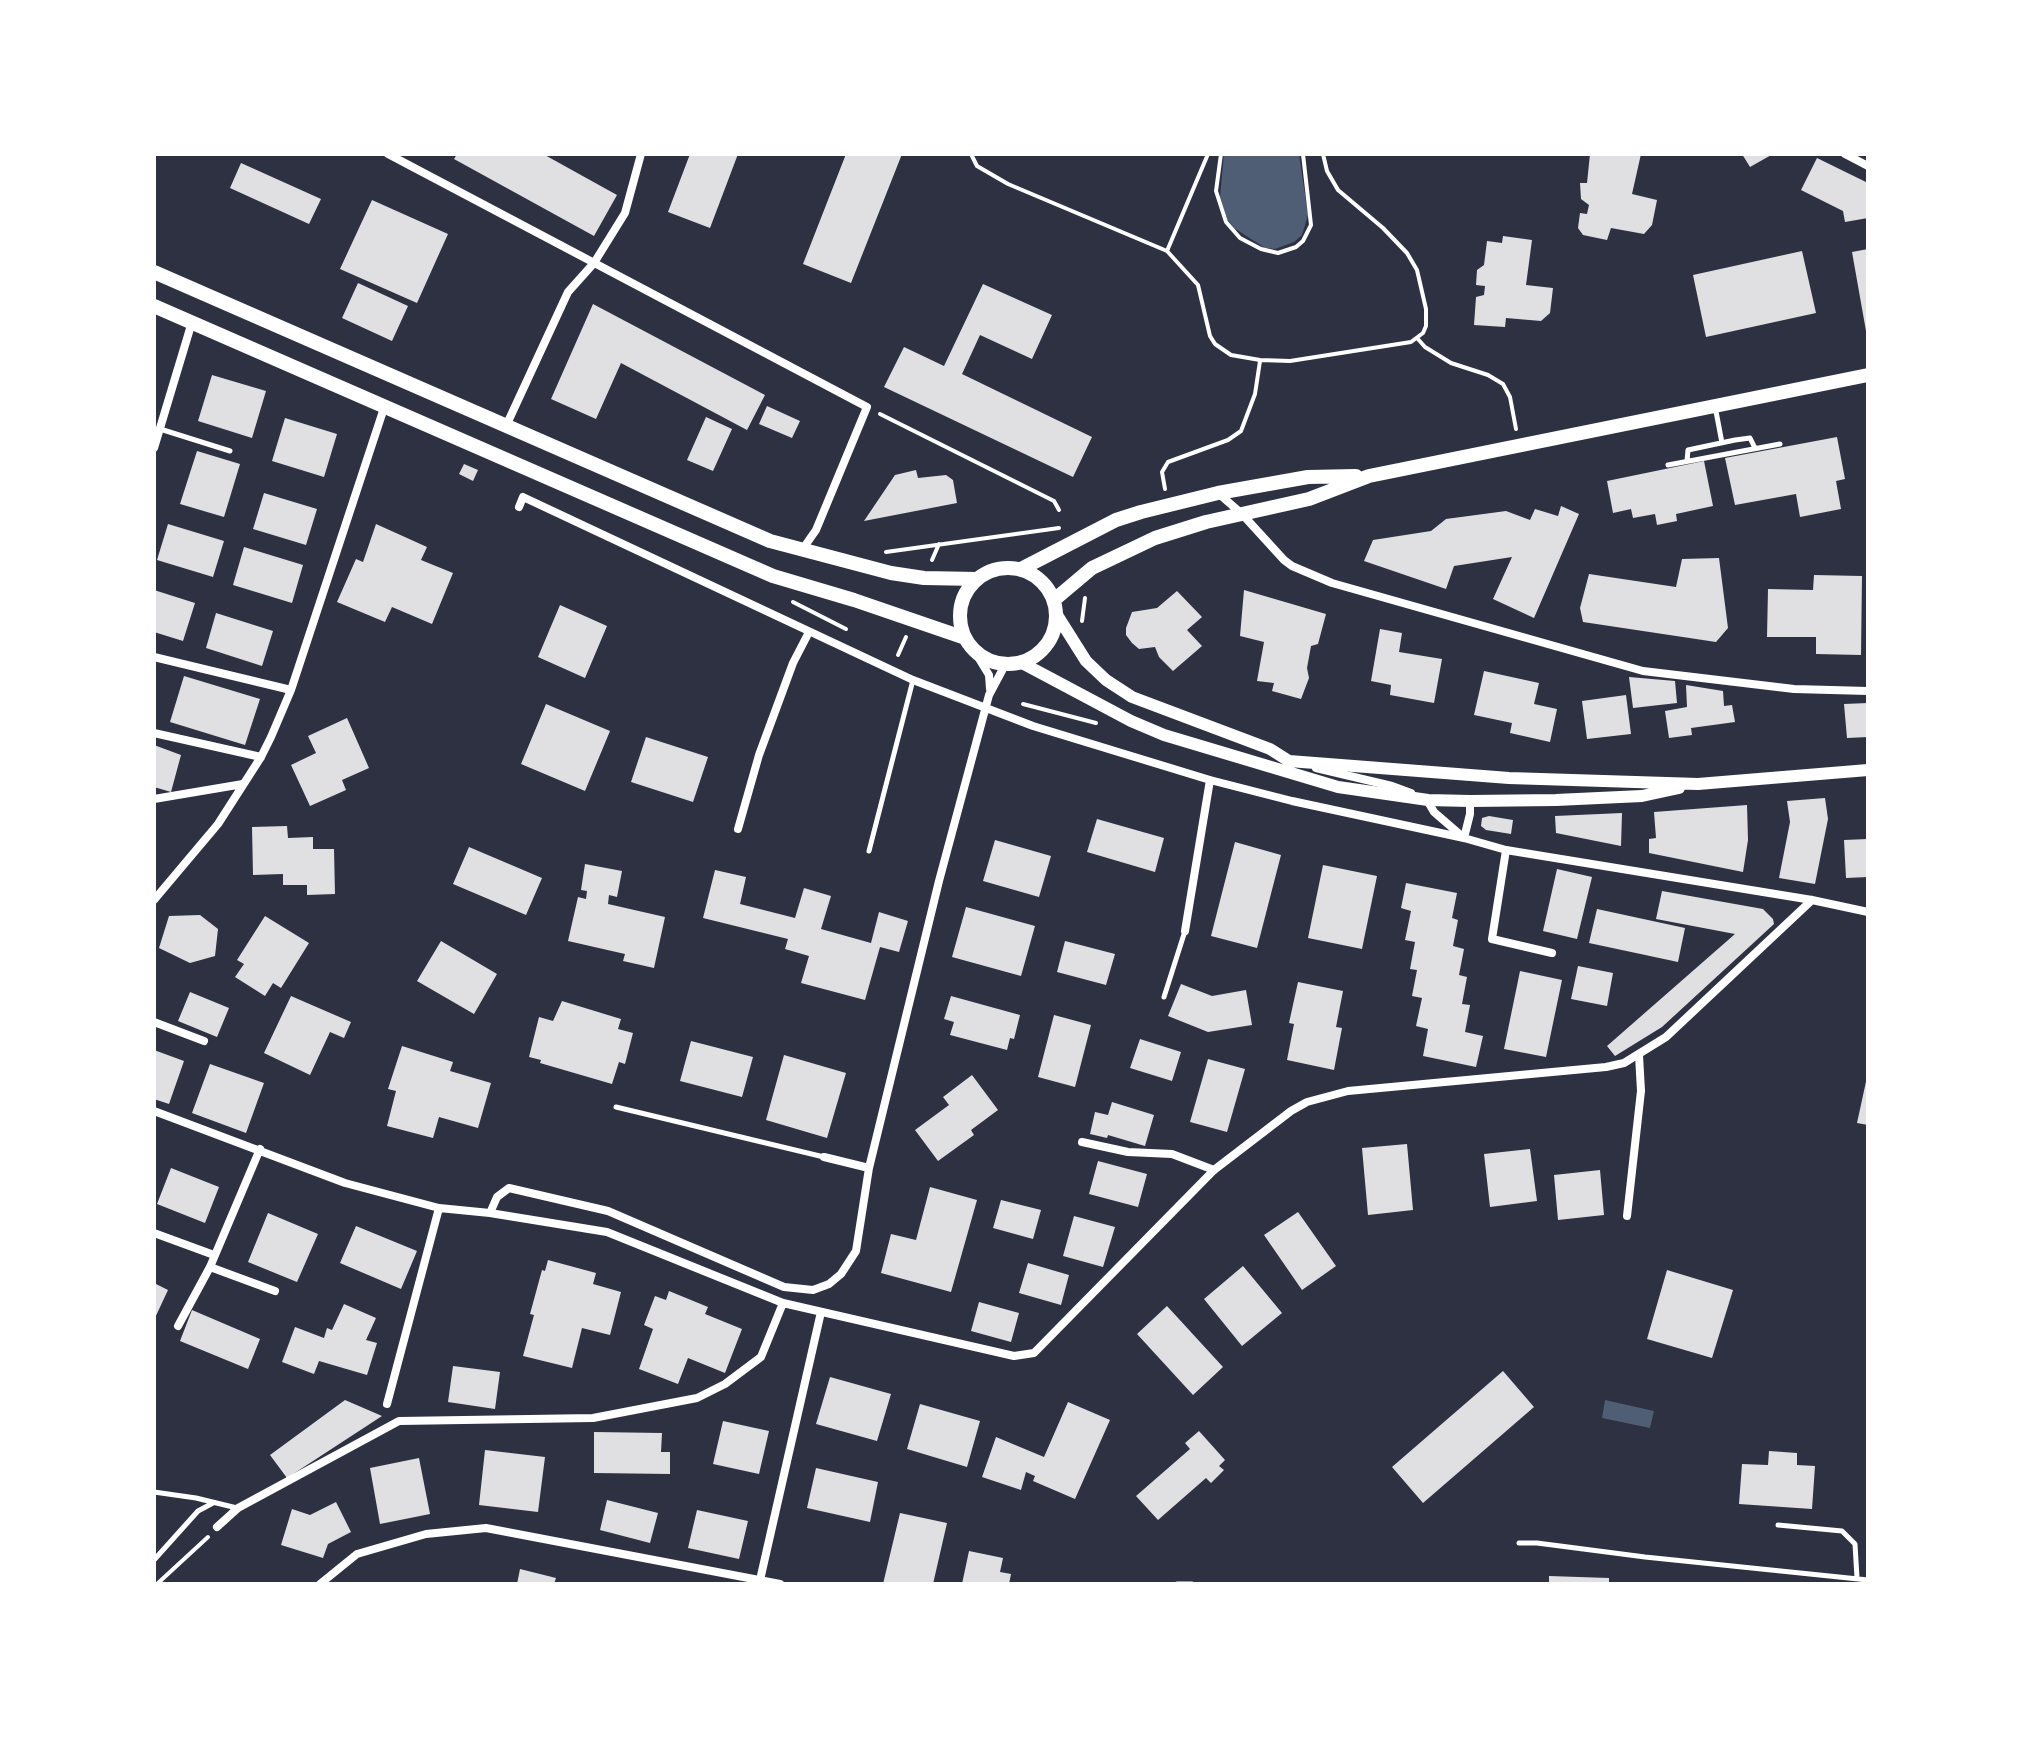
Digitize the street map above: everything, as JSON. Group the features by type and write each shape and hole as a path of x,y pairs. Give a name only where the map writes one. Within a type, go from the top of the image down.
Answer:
{"main road":[{"path":"154,272 770,541 852,564 924,578 977,579"},
{"path":"154,306 773,576 965,638"},
{"path":"1055,607 1092,568 1134,547 1206,522 1309,499 1369,476 1868,375"},
{"path":"1021,569 1116,520 1179,501 1308,477 1369,476"},
{"path":"1021,569 1046,586 1055,607 1055,630 1048,644 1037,655 1022,663 1005,665 989,661 975,652 965,638 960,622 960,606 967,590 977,579 991,571 1021,569"}],"street":[{"path":"388,154 867,407 816,530 801,550"},
{"path":"506,427 568,292 594,263 625,213 641,154"},
{"path":"1845,154 1868,166"},
{"path":"154,448 192,322"},
{"path":"154,900 218,824 261,757 291,690 384,408"},
{"path":"1218,493 1284,560 1311,575 1643,671 1794,689 1868,691"},
{"path":"519,507 523,497 913,680 985,709 1210,780 1506,850 1868,912"},
{"path":"1055,607 1086,661 1106,680 1132,697 1270,749 1289,761 1392,786 1428,800 1434,812 1464,838"},
{"path":"738,829 759,755 793,663 809,632"},
{"path":"490,1213 497,1197 509,1188 608,1211 784,1287 813,1290 829,1284 841,1274 856,1251 869,1168 989,692 989,675 975,652"},
{"path":"154,657 291,690"},
{"path":"1022,663 1131,721 1164,735 1338,787 1428,800 1470,801 1642,796 1698,784"},
{"path":"989,692 1005,665"},
{"path":"154,733 261,757"},
{"path":"1289,761 1509,778 1698,784 1868,770"},
{"path":"1185,931 1210,780"},
{"path":"154,799 243,784"},
{"path":"1464,838 1470,801"},
{"path":"1506,850 1492,939 1552,953"},
{"path":"154,1111 345,1183 439,1208 607,1232 783,1303 1014,1356 1034,1353 1214,1170 1307,1102 1348,1091 1624,1063 1666,1037 1812,900"},
{"path":"154,1022 204,1041"},
{"path":"1627,1216 1641,1091 1639,1055"},
{"path":"1082,1142 1128,1152 1172,1154 1214,1170"},
{"path":"178,1326 210,1267 260,1149"},
{"path":"824,1157 869,1168"},
{"path":"387,1404 439,1208"},
{"path":"154,1233 214,1255"},
{"path":"210,1267 275,1291"},
{"path":"217,1527 238,1508 399,1421 593,1418 697,1398 725,1384 761,1357 783,1303"},
{"path":"760,1580 821,1312"},
{"path":"320,1584 357,1554 426,1534 486,1528 780,1584"}],"lane":[{"path":"1715,405 1722,443"},
{"path":"160,429 230,451"},
{"path":"1687,461 1688,450 1722,443 1750,438 1755,448"},
{"path":"1668,465 1780,444"},
{"path":"869,851 913,680"},
{"path":"1164,997 1185,931"},
{"path":"616,1107 824,1157"},
{"path":"154,1492 238,1508"},
{"path":"154,1560 188,1520 214,1503"},
{"path":"1778,1525 1842,1531 1855,1544 1857,1578"},
{"path":"1519,1543 1868,1580"},
{"path":"1177,1584 1192,1584"}],"path":[{"path":"971,154 977,166 1008,184 1167,251 1198,285 1207,327 1215,344 1231,355 1260,360 1306,359 1411,342 1426,326 1426,309 1413,262 1383,228 1338,190 1327,171 1323,154"},
{"path":"1167,251 1208,154"},
{"path":"1221,154 1216,191 1226,222 1240,238 1261,249 1278,253 1288,251 1303,241 1311,225 1303,154"},
{"path":"1417,338 1425,347 1451,363 1488,375 1503,384 1510,397 1519,445"},
{"path":"1165,489 1162,472 1168,462 1228,440 1241,431 1255,394 1260,360"},
{"path":"867,407 1054,501 1059,510"},
{"path":"879,553 1068,527"},
{"path":"924,578 939,544"},
{"path":"1082,629 1082,607 1088,591"},
{"path":"791,601 856,635"},
{"path":"910,660 898,655 913,620"},
{"path":"989,692 1110,726"},
{"path":"157,1584 217,1527"}],"water":[{"path":"1224,154 1299,154 1308,215 1302,235 1294,242 1275,249 1265,248 1234,228 1227,219 1220,197"},
{"path":"1605,1400 1654,1411 1650,1428 1602,1418"}],"building":[{"path":"457,154 543,154 617,195 594,236 454,159"},
{"path":"690,154 738,154 710,228 668,212"},
{"path":"846,154 902,154 851,283 803,264"},
{"path":"1590,154 1641,154 1632,194 1657,200 1652,225 1644,234 1611,228 1607,240 1583,235 1578,228 1580,213 1587,214 1589,205 1581,199 1580,183 1587,183"},
{"path":"1742,154 1773,154 1750,167"},
{"path":"1817,158 1868,183 1868,218 1845,222 1843,211 1801,190"},
{"path":"241,163 321,199 309,224 230,188"},
{"path":"372,200 448,234 417,303 340,269"},
{"path":"1503,236 1532,240 1526,285 1553,288 1550,313 1541,321 1506,318 1505,327 1474,325 1476,297 1484,295 1485,286 1476,285 1477,270 1484,265 1487,241 1502,243"},
{"path":"1868,249 1868,331 1866,331 1852,252"},
{"path":"1802,251 1816,313 1706,337 1693,275"},
{"path":"358,283 408,306 392,341 342,318"},
{"path":"983,284 1052,315 1032,359 980,335 962,374 1092,437 1073,477 884,387 904,347 944,366"},
{"path":"593,304 765,395 747,430 621,363 596,419 551,399"},
{"path":"212,375 266,391 252,438 198,421"},
{"path":"767,406 800,421 792,438 759,424"},
{"path":"706,417 732,429 713,471 687,460"},
{"path":"285,418 337,434 324,477 272,461"},
{"path":"1837,437 1845,479 1836,481 1841,509 1800,517 1796,494 1735,505 1725,458"},
{"path":"197,451 240,464 224,517 180,504"},
{"path":"1704,461 1713,506 1676,514 1677,521 1657,525 1655,514 1633,518 1631,509 1613,513 1607,481"},
{"path":"464,464 478,470 473,481 459,474"},
{"path":"916,470 918,478 946,475 953,480 957,503 864,521 895,475"},
{"path":"264,493 317,509 306,545 253,529"},
{"path":"1561,506 1579,514 1534,618 1493,599 1512,557 1454,566 1446,589 1364,561 1373,540 1431,531 1446,519 1506,511 1530,520 1535,509 1558,516"},
{"path":"168,524 224,541 213,577 157,560"},
{"path":"376,524 427,547 421,560 453,573 432,624 392,607 385,622 337,602 356,559 363,562"},
{"path":"244,547 303,565 292,603 233,585"},
{"path":"1719,558 1728,628 1716,642 1583,622 1580,608 1589,574 1676,587 1682,559"},
{"path":"1814,575 1862,576 1861,655 1816,654 1816,637 1767,637 1768,589 1813,590"},
{"path":"154,590 195,603 183,641 154,632"},
{"path":"1244,590 1326,614 1318,644 1311,646 1307,668 1309,678 1301,699 1272,691 1274,683 1257,681 1264,642 1240,636"},
{"path":"1177,591 1202,617 1187,630 1202,646 1173,671 1159,657 1155,647 1139,649 1132,643 1126,635 1126,628 1132,612 1157,608"},
{"path":"560,605 607,626 585,678 538,657"},
{"path":"216,613 273,631 262,666 206,648"},
{"path":"1380,629 1402,633 1399,652 1442,659 1434,703 1390,695 1391,685 1371,681"},
{"path":"1484,671 1539,683 1534,704 1557,709 1550,742 1510,733 1512,723 1474,715"},
{"path":"184,676 260,699 245,745 170,722"},
{"path":"1629,677 1675,681 1677,703 1633,708"},
{"path":"1686,685 1723,691 1724,706 1732,705 1735,722 1691,728 1692,735 1669,738 1665,711 1687,707"},
{"path":"1626,695 1631,734 1587,739 1582,701"},
{"path":"1868,703 1868,737 1847,738 1844,704"},
{"path":"546,704 610,731 585,791 521,764"},
{"path":"347,718 369,768 342,780 346,790 310,806 291,765 316,753 308,736"},
{"path":"646,737 708,757 693,802 631,782"},
{"path":"154,745 181,755 171,792 154,787"},
{"path":"1825,798 1828,819 1815,884 1779,878 1790,822 1787,801"},
{"path":"1747,805 1748,840 1743,872 1649,853 1649,839 1656,838 1654,812"},
{"path":"1622,813 1621,846 1556,833 1555,816"},
{"path":"1489,816 1513,820 1511,834 1486,830 1481,826 1482,818"},
{"path":"1097,819 1164,838 1155,872 1087,852"},
{"path":"287,826 288,838 313,837 313,849 334,849 335,894 307,895 307,885 283,885 283,874 253,875 252,827"},
{"path":"1868,839 1868,877 1846,878 1844,840"},
{"path":"995,840 1051,856 1039,897 983,881"},
{"path":"1235,842 1281,855 1257,948 1211,936"},
{"path":"469,847 542,878 526,915 453,884"},
{"path":"585,864 622,871 617,897 609,895 608,904 665,917 654,968 623,961 625,954 568,941 578,897 586,899 587,891 581,890"},
{"path":"1323,865 1377,876 1362,949 1308,938"},
{"path":"1557,869 1592,877 1577,939 1543,931"},
{"path":"715,870 746,877 740,904 795,918 804,888 831,896 821,929 871,943 879,912 908,921 899,952 880,947 865,1000 801,983 809,956 785,949 788,939 703,918"},
{"path":"1406,883 1457,893 1452,918 1458,920 1453,946 1464,949 1459,975 1467,977 1462,1004 1470,1005 1465,1032 1483,1036 1476,1067 1423,1056 1428,1029 1416,1026 1422,998 1412,996 1417,970 1410,969 1415,942 1405,940 1411,911 1401,908"},
{"path":"1662,891 1763,909 1774,924 1662,1027 1615,1056 1607,1046 1735,934 1656,919"},
{"path":"966,907 1035,926 1021,976 952,957"},
{"path":"1597,909 1685,928 1678,962 1589,943"},
{"path":"200,915 218,929 215,956 190,963 159,948 169,916"},
{"path":"265,916 309,943 281,988 273,983 265,996 235,977 244,964 237,960"},
{"path":"441,941 497,974 474,1014 417,981"},
{"path":"1065,941 1115,954 1106,985 1057,972"},
{"path":"1578,966 1613,973 1607,1006 1571,999"},
{"path":"1520,971 1562,980 1546,1057 1504,1049"},
{"path":"1298,982 1343,991 1336,1027 1342,1028 1334,1070 1287,1060 1294,1024 1289,1023"},
{"path":"1181,984 1212,996 1246,990 1252,1025 1208,1032 1168,1016"},
{"path":"190,992 229,1008 217,1037 178,1021"},
{"path":"291,996 351,1022 344,1038 330,1032 310,1075 264,1053"},
{"path":"951,996 1020,1015 1014,1039 1010,1038 1007,1050 950,1035 954,1022 944,1019"},
{"path":"562,1001 621,1019 618,1029 633,1033 625,1064 619,1062 612,1084 529,1057 539,1017 553,1021"},
{"path":"1054,1015 1091,1025 1075,1087 1038,1077"},
{"path":"1140,1039 1181,1052 1172,1081 1130,1068"},
{"path":"691,1041 753,1057 742,1097 680,1081"},
{"path":"402,1046 453,1062 450,1071 491,1083 478,1128 439,1117 433,1138 387,1126 396,1091 388,1089"},
{"path":"154,1050 184,1061 169,1104 154,1099"},
{"path":"784,1055 846,1073 827,1138 766,1120"},
{"path":"1208,1059 1245,1069 1227,1132 1190,1122"},
{"path":"210,1064 264,1083 246,1133 192,1113"},
{"path":"972,1075 998,1110 971,1130 974,1135 938,1161 915,1130 949,1105 943,1097"},
{"path":"1868,1078 1868,1125 1857,1123"},
{"path":"1112,1102 1154,1115 1145,1146 1108,1135 1107,1138 1090,1134 1095,1112 1108,1115"},
{"path":"1407,1144 1413,1210 1368,1215 1362,1148"},
{"path":"1530,1149 1537,1201 1490,1207 1484,1154"},
{"path":"1098,1161 1147,1174 1138,1207 1089,1194"},
{"path":"171,1168 219,1187 205,1223 157,1204"},
{"path":"1600,1170 1604,1215 1558,1220 1554,1175"},
{"path":"930,1187 977,1200 951,1292 881,1273 891,1234 916,1240"},
{"path":"1001,1200 1041,1210 1033,1239 993,1228"},
{"path":"1298,1212 1336,1266 1302,1290 1264,1235"},
{"path":"268,1213 318,1234 297,1282 248,1262"},
{"path":"1074,1216 1115,1227 1103,1267 1063,1256"},
{"path":"356,1226 417,1251 401,1289 340,1263"},
{"path":"548,1260 596,1273 593,1284 621,1292 610,1335 582,1328 572,1368 523,1356 534,1315 530,1314 542,1270 545,1271"},
{"path":"1028,1263 1069,1275 1061,1305 1019,1293"},
{"path":"1243,1266 1282,1313 1242,1346 1204,1299"},
{"path":"1667,1270 1733,1290 1712,1358 1647,1339"},
{"path":"154,1283 168,1290 154,1320"},
{"path":"669,1291 708,1307 705,1314 742,1329 725,1373 688,1358 678,1384 639,1369 653,1329 644,1325 655,1296 666,1300"},
{"path":"979,1302 1019,1313 1011,1342 971,1331"},
{"path":"344,1304 376,1318 366,1340 377,1343 367,1375 319,1361 314,1374 282,1362 295,1327 324,1338 327,1328 332,1330"},
{"path":"1167,1306 1223,1367 1193,1395 1137,1334"},
{"path":"192,1310 260,1339 248,1369 180,1341"},
{"path":"453,1366 500,1372 495,1409 448,1402"},
{"path":"1503,1371 1534,1407 1423,1503 1392,1467"},
{"path":"830,1377 891,1394 877,1441 816,1424"},
{"path":"345,1400 382,1416 287,1478 270,1455"},
{"path":"1068,1402 1110,1420 1075,1499 1033,1481 1035,1476 1026,1472 1021,1490 982,1477 996,1437 1044,1457"},
{"path":"920,1404 980,1421 967,1467 907,1449"},
{"path":"723,1421 769,1431 759,1474 713,1464"},
{"path":"1199,1431 1225,1460 1219,1466 1224,1470 1211,1483 1206,1478 1158,1520 1136,1496 1190,1449 1185,1443"},
{"path":"594,1432 662,1433 661,1452 670,1452 670,1474 594,1473"},
{"path":"485,1450 545,1457 538,1512 479,1505"},
{"path":"1769,1451 1797,1453 1797,1465 1815,1466 1812,1509 1739,1504 1742,1464 1768,1465"},
{"path":"419,1458 430,1514 380,1524 370,1468"},
{"path":"816,1468 878,1482 870,1522 807,1508"},
{"path":"607,1500 658,1513 650,1543 600,1530"},
{"path":"336,1502 351,1532 328,1544 323,1558 281,1545 292,1509 310,1515"},
{"path":"697,1510 748,1521 739,1559 688,1548"},
{"path":"900,1513 947,1523 933,1584 883,1584"},
{"path":"969,1551 1003,1558 1000,1572 1011,1574 1009,1584 962,1584"},
{"path":"520,1569 556,1578 554,1584 517,1584"},
{"path":"1549,1576 1609,1578 1609,1584 1549,1584"}]}
